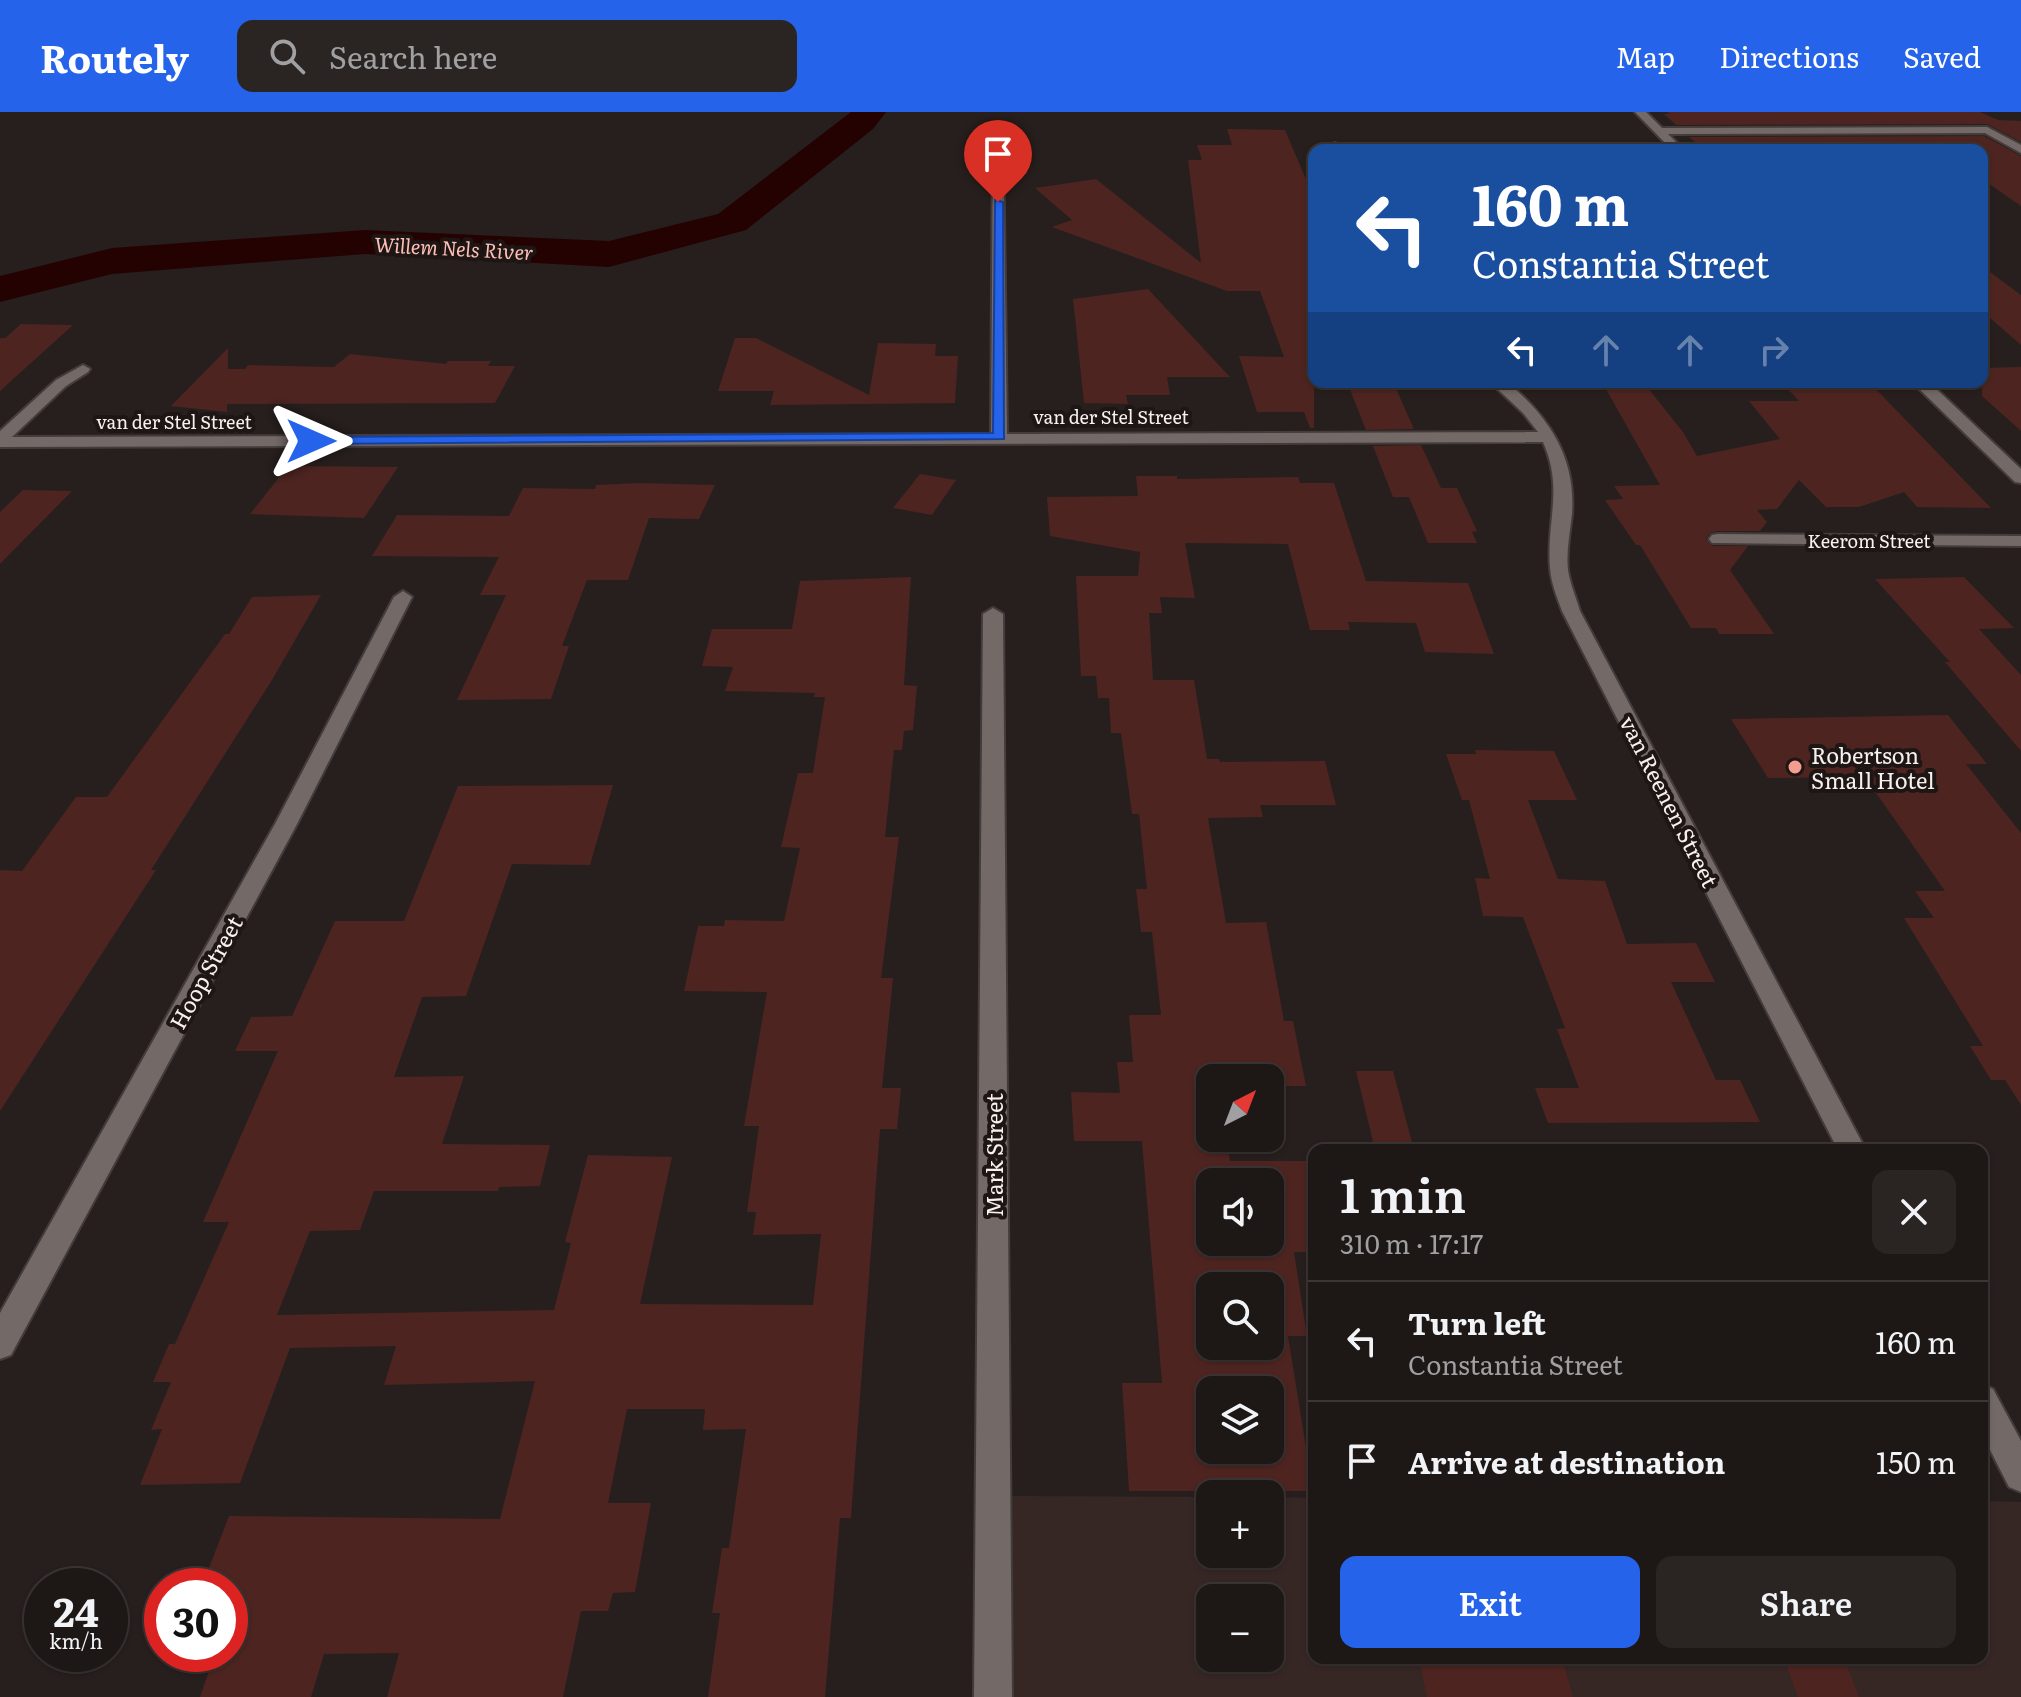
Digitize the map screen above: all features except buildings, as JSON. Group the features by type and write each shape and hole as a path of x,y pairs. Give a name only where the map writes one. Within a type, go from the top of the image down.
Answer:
{"street":[{"path":"1640,112 1672,144"},
{"path":"1658,131 1987,130 2021,150"},
{"path":"998,139 999,436"},
{"path":"0,441 61,383 83,369"},
{"name":"van Reenen Street","path":"1506,388 1543,422 1560,462 1565,489 1559,574 1571,611 1849,1144"},
{"path":"1926,388 2021,478"},
{"path":"0,412 30,412"},
{"name":"van der Stel Street","path":"0,441 999,436 1549,437"},
{"name":"Keerom Street","path":"1718,539 2021,541"},
{"name":"Hoop Street","path":"0,1344 286,824 403,597"},
{"name":"Mark Street","path":"993,614 993,1697"},
{"path":"1988,1412 2021,1475"}],"shaded area":[{"path":"1001,1496 1196,1497 1196,1568 1284,1568 1284,1497 1308,1498 1308,1664 1988,1664 1988,1501 2021,1502 2021,1697 1000,1697"}],"waterway":[{"name":"Willem Nels River","path":"0,289 112,261 365,242 609,254 732,222 861,122 869,112"}],"place":[{"name":"Robertson Small Hotel","path":"1795,767"}],"route":[{"path":"311,441 999,436 998,202"}]}
